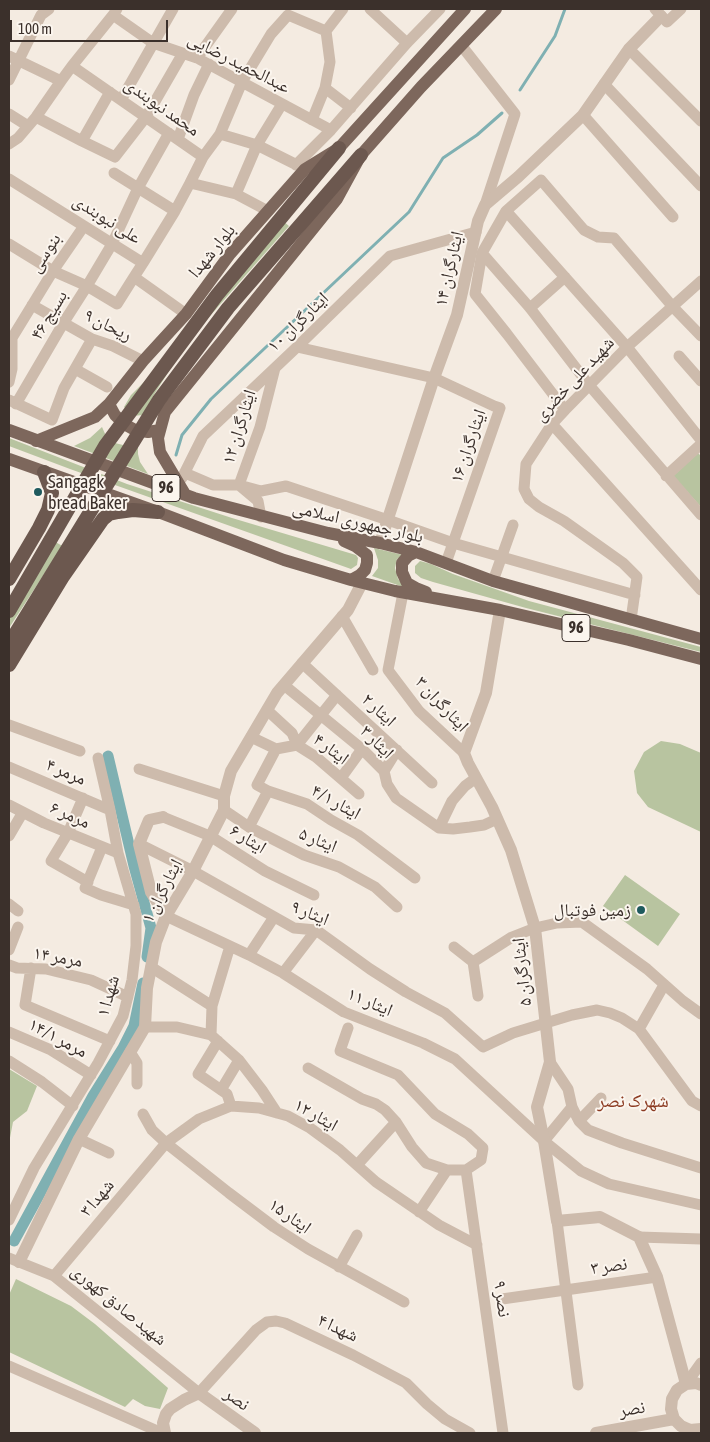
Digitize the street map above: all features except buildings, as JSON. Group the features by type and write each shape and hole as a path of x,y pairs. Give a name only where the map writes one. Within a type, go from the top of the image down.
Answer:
{"highway":[{"path":"9,611 105,446 217,295 339,148"},
{"path":"9,644 159,400 228,308 361,155"},
{"path":"9,579 48,510 52,493 44,472"},
{"name":"96","path":"9,665 78,552 103,519 109,514 134,510 158,512"},
{"path":"38,528 47,523 58,522 67,526 75,533 79,542 78,552"}],"main road":[{"name":"بلوار شهدا","path":"36,441 95,417 109,404 143,361 186,314 230,254 268,211 301,167 339,148 465,9"},
{"path":"183,484 160,452 158,438 165,412 337,199 361,155 421,87 496,9"},
{"path":"109,404 115,415 124,424 135,430 148,432 160,430"},
{"name":"بلوار جمهوری اسلامی","path":"9,430 36,441 183,484 194,498 328,533 416,552 492,581 701,639"},
{"path":"9,459 158,512"},
{"name":"96","path":"158,512 284,560 357,582 403,593 500,610 701,659"},
{"path":"328,533 355,546 367,555 365,570 357,582"},
{"path":"416,552 408,556 402,564 402,572 407,582 416,588 449,600"}],"street":[{"path":"121,100 173,9"},
{"path":"196,58 232,9"},
{"path":"312,120 325,88 330,62 326,31 343,9"},
{"path":"220,134 257,145 301,167 406,43 440,9"},
{"path":"485,205 518,177 583,115 629,48 658,12 667,22 681,9"},
{"path":"374,10 406,43"},
{"path":"9,80 13,58 41,11"},
{"path":"9,144 18,138 32,121 115,12"},
{"name":"عبدالحمید رضایی","path":"115,12 153,43 209,64 331,130"},
{"path":"203,157 220,134 242,82 271,34 288,15 326,31"},
{"path":"461,45 515,114 485,205"},
{"path":"629,48 701,121"},
{"path":"9,114 32,121 115,156 146,117 183,53"},
{"path":"13,58 61,81"},
{"name":"بسیج ۴۶","path":"12,402 112,244 138,188 174,136 209,64"},
{"name":"محمد نبوبندی","path":"72,66 203,157 175,211 143,263"},
{"path":"604,84 701,186"},
{"path":"325,88 351,108"},
{"path":"82,141 110,92"},
{"path":"236,194 257,145 282,104"},
{"path":"583,115 673,217"},
{"path":"114,173 175,211"},
{"name":"علی نبوبندی","path":"9,179 143,263 117,304 87,286"},
{"path":"564,410 508,334 475,294 482,253 506,211 541,180 584,230 598,237 614,238 701,336"},
{"path":"190,183 236,194 268,211"},
{"name":"ایثارگران ۱۴","path":"380,543 434,378 457,315 478,221 485,205"},
{"path":"506,211 627,347 701,440"},
{"name":"بنوسی","path":"9,382 12,369 10,338 84,226"},
{"name":"ایثارگران ۱۰","path":"183,484 203,436 390,256 476,232"},
{"path":"9,244 53,271 87,286"},
{"path":"482,253 530,308 589,385 701,515"},
{"path":"134,277 186,314"},
{"path":"530,308 565,277"},
{"name":"شهید علی خضری","path":"631,620 637,577 623,563 564,521 529,500 524,489 526,464 552,424 564,410 627,347 701,281"},
{"name":"ریحان ۹","path":"32,305 92,339 113,346 143,361"},
{"path":"12,402 52,420 64,388 92,339"},
{"path":"297,347 434,378"},
{"path":"679,356 701,381"},
{"name":"ایثارگران ۱۲","path":"261,516 258,501 239,485 260,427 275,368"},
{"path":"75,369 107,387"},
{"name":"ایثارگران ۱۶","path":"434,378 500,408 446,563"},
{"path":"552,424 701,590"},
{"path":"666,476 701,444"},
{"path":"183,484 239,485 261,491 286,486 453,543 636,595"},
{"path":"492,581 513,526"},
{"name":"ایثارگران ۱","path":"14,1260 79,1139 145,1027 147,988 156,942 166,916 193,871 224,810 224,796 231,771 284,685 348,610 357,582"},
{"name":"ایثارگران ۳","path":"403,593 388,670 419,711 464,753"},
{"path":"464,753 486,693 500,610"},
{"path":"342,616 374,670"},
{"name":"ایثار ۲","path":"302,663 432,783"},
{"name":"ایثار ۳","path":"284,685 362,749 384,771 387,784 396,798 439,828"},
{"path":"297,745 337,694"},
{"path":"267,710 292,732 297,745"},
{"path":"9,725 80,751"},
{"path":"249,827 268,791 257,785 276,749 251,737"},
{"name":"ایثار ۴","path":"276,749 297,745 316,757 359,794"},
{"path":"341,778 362,749"},
{"path":"384,771 398,750"},
{"name":"ایثارگران ۵","path":"464,753 511,850 535,928 550,1062 568,1089 572,1107 588,1130 700,1168"},
{"name":"شهدا ۱","path":"9,1220 34,1168 73,1106 123,1016 132,980 136,946 136,914 118,854 98,758"},
{"name":"مرمر ۴","path":"9,767 110,810"},
{"path":"139,769 224,796"},
{"path":"476,778 465,786 452,801 439,828 453,829 484,825 497,819"},
{"name":"ایثار ۴/۱","path":"268,791 307,804 358,834 415,878"},
{"path":"83,798 68,833 51,861 88,882"},
{"name":"مرمر ۶","path":"9,805 118,854"},
{"name":"ایثار ۵","path":"224,810 249,827 304,855 339,867 375,887 396,907"},
{"path":"9,836 23,812"},
{"path":"163,817 149,820 139,844 151,892 166,916"},
{"name":"ایثار ۶","path":"163,817 210,836 265,870 314,895"},
{"name":"ایثار ۹","path":"139,844 193,871 294,928 316,930 406,992 445,1012 483,1047 513,1033 546,1023"},
{"path":"102,847 85,888 101,895 134,904"},
{"name":"ایثار ۱۱","path":"166,916 283,973 344,1012 424,1043 454,1059 544,1141 581,1171 609,1184 701,1205"},
{"path":"249,955 274,917"},
{"path":"472,962 512,937 535,928 557,923 582,922 647,969 683,1001 701,1014"},
{"path":"9,950 18,927"},
{"path":"283,973 316,930"},
{"path":"230,946 212,1006 214,1038 198,1074 227,1094 231,1106 259,1108 277,1113"},
{"path":"454,947 472,962 478,996"},
{"name":"مرمر ۱۴","path":"9,965 16,968 46,969 91,980 128,997"},
{"path":"151,967 212,1006"},
{"path":"31,968 24,1005 110,1041"},
{"path":"638,1029 664,985"},
{"path":"546,1023 597,1010 610,1013 638,1029 692,1101 701,1106"},
{"name":"ایثار ۱۲","path":"145,1027 176,1027 214,1038 239,1060 277,1113 288,1116 310,1128 376,1182 419,1212 439,1225 477,1244"},
{"path":"308,1068 385,1110 426,1163 447,1170 466,1170 481,1160 483,1148 468,1134 435,1114 398,1075 340,1051 348,1028"},
{"name":"مرمر ۱۴/۱","path":"9,1032 51,1050 91,1075"},
{"path":"130,1052 137,1063 137,1084"},
{"path":"221,1090 239,1060"},
{"path":"9,1061 42,1082 73,1106"},
{"path":"550,1062 537,1107 557,1221 578,1385"},
{"path":"580,1121 600,1098"},
{"name":"شهدا ۳","path":"54,1276 166,1143 199,1120 231,1106"},
{"path":"544,1141 572,1107"},
{"name":"ایثار ۱۵","path":"143,1114 152,1130 166,1143 274,1227 308,1249 404,1302"},
{"path":"357,1165 396,1122"},
{"path":"79,1139 109,1153"},
{"path":"419,1212 447,1170"},
{"name":"نصر ۹","path":"466,1170 504,1433"},
{"path":"557,1221 600,1217 639,1237 701,1239"},
{"path":"339,1266 356,1235"},
{"path":"639,1237 657,1277 686,1384"},
{"name":"شهید صادق کهوری","path":"14,1260 54,1276 199,1393"},
{"name":"نصر ۳","path":"502,1300 657,1277"},
{"name":"شهدا ۴","path":"199,1393 256,1330 267,1322 276,1321 285,1323 353,1355 406,1383 445,1419 470,1433"},
{"path":"686,1384 701,1363"},
{"path":"9,1366 164,1433 164,1419 170,1409 199,1393"},
{"path":"686,1384 696,1383 701,1385"},
{"name":"نصر","path":"596,1433 674,1419 671,1409 672,1399 678,1390 686,1384"},
{"name":"نصر","path":"199,1393 255,1433"},
{"path":"674,1419 681,1426 694,1431"}],"green space":[{"path":"283,221 289,226 188,341 143,415 132,416 124,407 131,395"},
{"path":"102,427 106,436 115,443 127,446 138,443 140,462 148,474 74,446 90,438"},
{"path":"9,438 127,484 356,555 358,558 357,565 351,569 70,469 9,446"},
{"path":"698,453 701,456 701,507 673,476"},
{"path":"45,536 66,548 54,559 9,628 9,610"},
{"path":"374,548 403,555 397,559 395,568 398,579 406,588 372,576 378,568 378,560"},
{"path":"420,561 529,601 701,647 701,652 526,608 433,582 421,578 415,573 415,566"},
{"path":"661,741 680,744 701,753 701,832 648,807 637,793 634,771 644,752"},
{"name":"زمین فوتبال","path":"625,875 680,914 658,946 603,906"},
{"path":"9,1069 37,1086 27,1111 13,1122 9,1143"},
{"path":"16,1279 71,1306 95,1324 168,1388 160,1409 145,1406 133,1399 125,1407 9,1352 9,1295"}],"waterway":[{"path":"520,90 555,36 565,9"},
{"path":"176,455 182,435 211,399 409,212 443,158 477,135 502,113"},
{"path":"108,756 151,928 147,957"},
{"path":"14,1241 93,1096 123,1048 134,1026 143,983"}],"place":[{"name":"Sangagk bread Baker","path":"38,492"},
{"name":"زمین فوتبال","path":"641,910"}],"district":[{"name":"شهرک نصر","path":"633,1101"}]}
